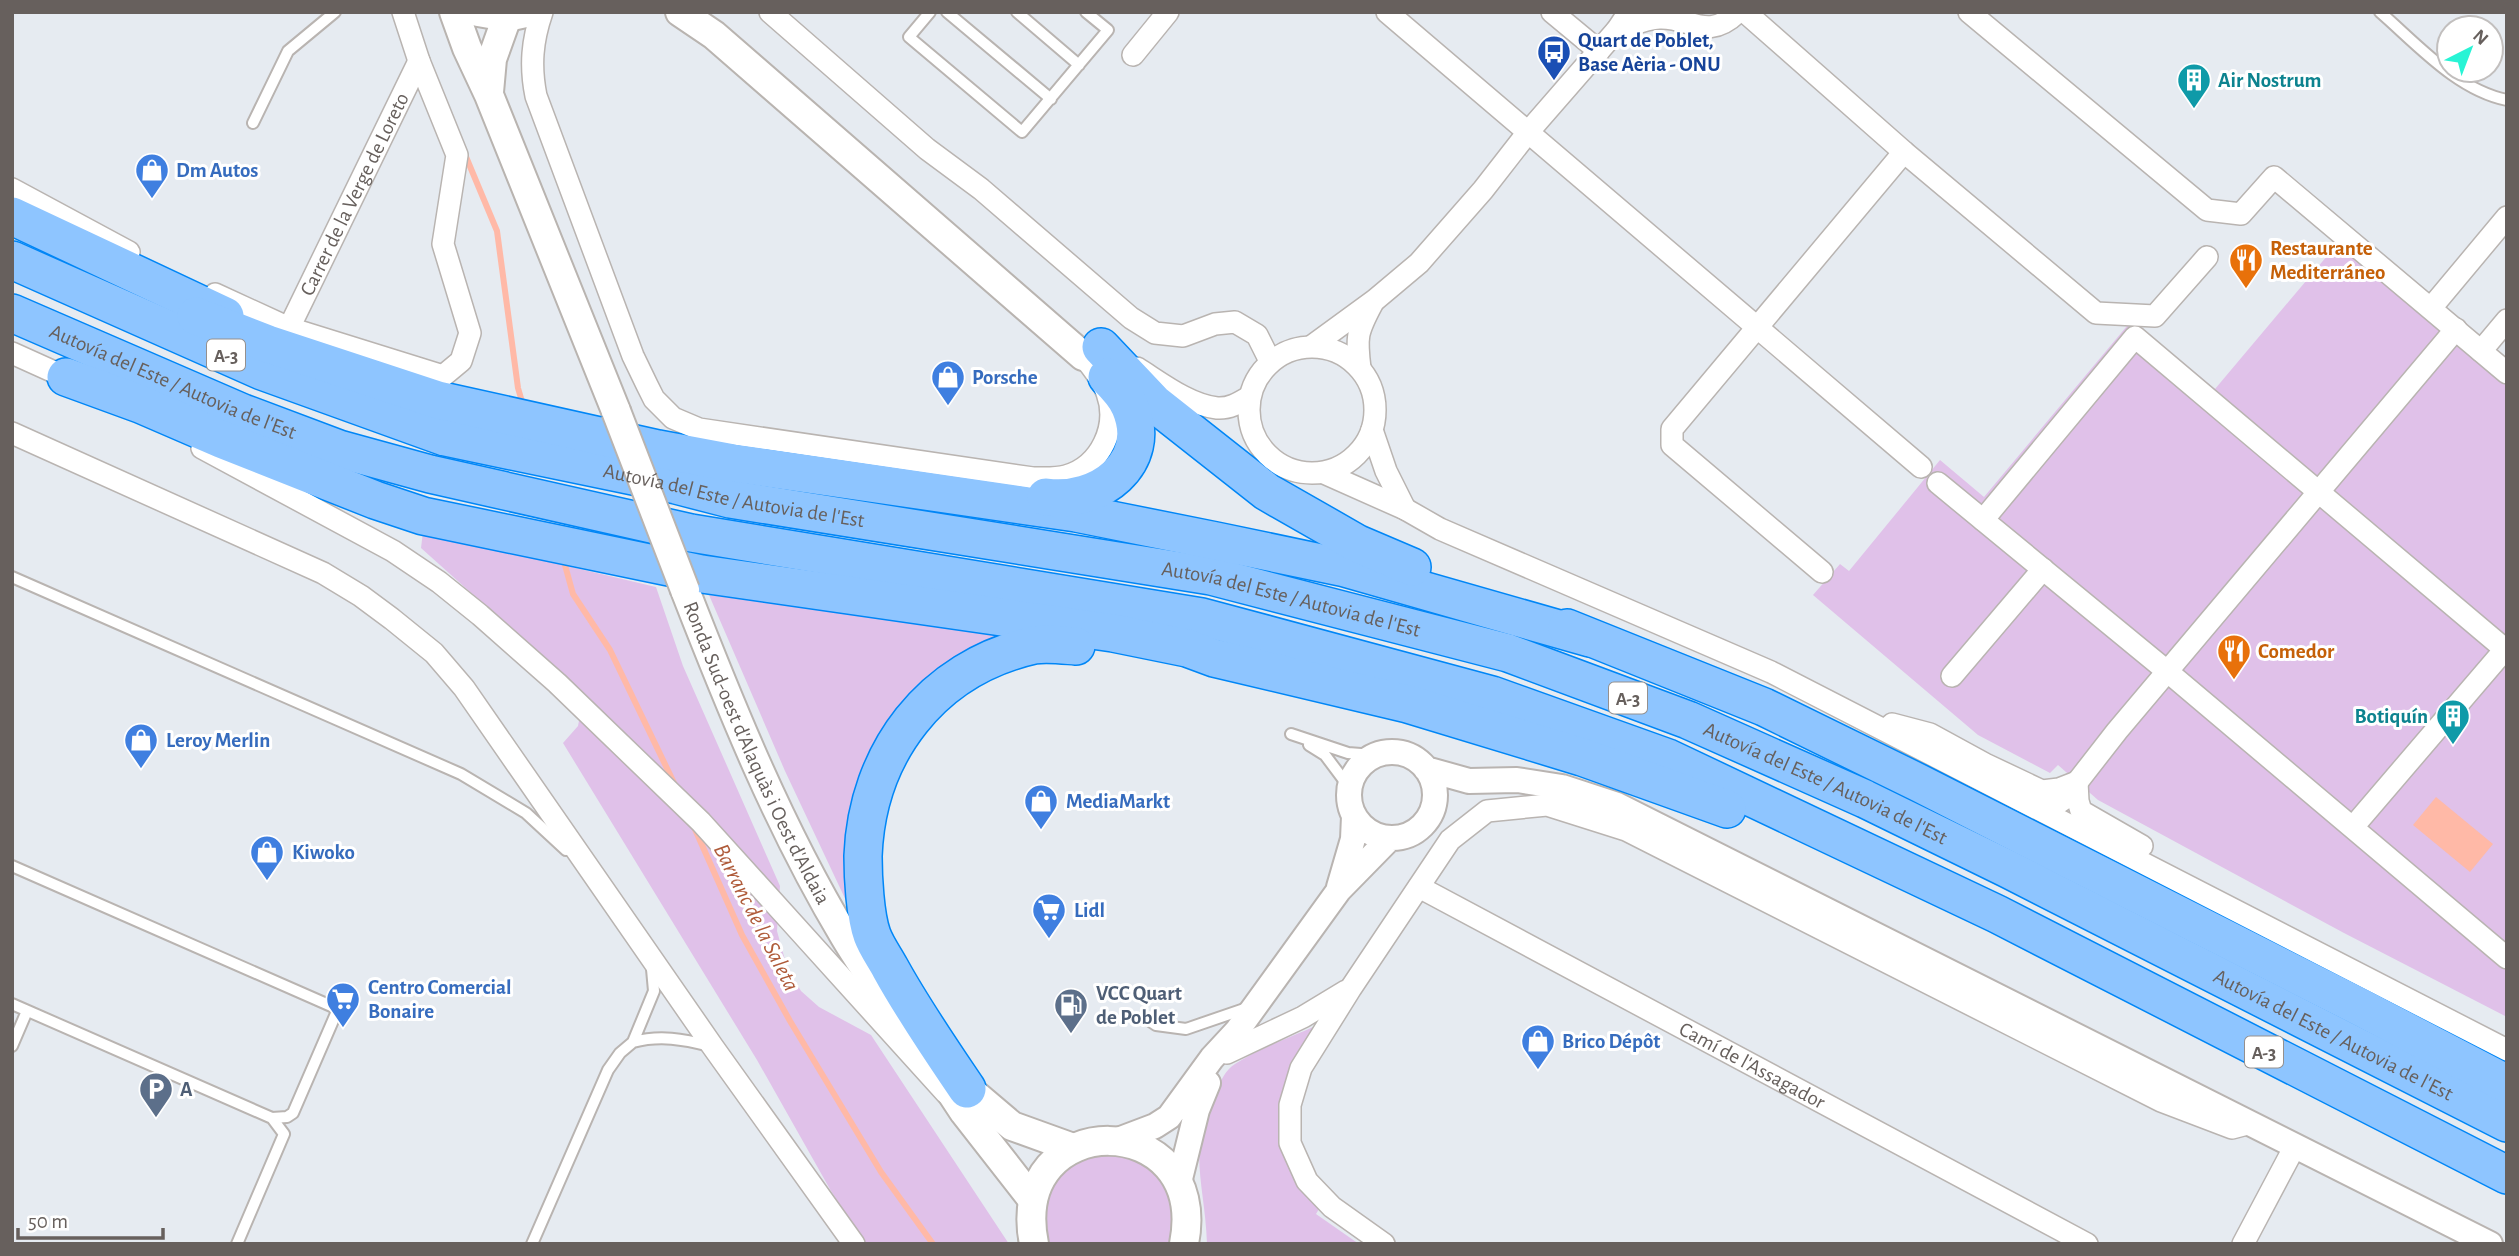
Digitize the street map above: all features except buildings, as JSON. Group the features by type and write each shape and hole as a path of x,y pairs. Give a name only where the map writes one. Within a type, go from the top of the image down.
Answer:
{"highway":[{"path":"12,216 344,370"},
{"path":"12,238 195,316 344,370 440,388 659,449 833,478 1076,513 1345,568 1590,638"},
{"name":"Autovía del Este / Autovia de l'Est","path":"12,260 262,371 445,437 676,485 730,499 1211,576 1508,653 1688,720 1865,799 2507,1123"},
{"name":"Autovía del Este / Autovia de l'Est","path":"12,313 243,413 339,449 430,474 691,533 1202,617 1493,695 1668,758 1997,914 2507,1175"},
{"path":"833,478 870,473 1060,499 1079,497 1091,492 1116,478 1126,466 1133,450 1135,420 1120,390 1092,351"},
{"path":"1092,351 1266,492 1358,544 1459,587 1764,707 1919,783 2507,1084"},
{"path":"66,376 375,500 423,516 693,582 1113,633 1187,648 1214,658 1408,704 1594,761 1730,810 1841,860 1993,935 2047,957 2135,986"},
{"path":"966,1101 871,934 863,875 864,825 879,772 905,726 954,678 993,658 1036,645 1113,647 1186,658 1214,658"}],"main road":[{"name":"Ronda Sud-oest d'Alaquàs i Oest d'Aldaia","path":"454,12 616,411 693,582 738,725 788,831 845,937 918,1043 966,1101 1032,1199"},
{"path":"478,12 518,15"},
{"path":"680,12 714,35 1092,351"},
{"path":"711,12 731,25 1092,351"},
{"name":"Ronda Sud-oest d'Alaquàs i Oest d'Aldaia","path":"489,95 492,59 518,15"},
{"name":"Ronda Sud-oest d'Alaquàs i Oest d'Aldaia","path":"966,1101 1012,1126 1073,1148"},
{"path":"1034,1244 1030,1223 1032,1199 1041,1178 1055,1161 1073,1148 1095,1140 1118,1140 1143,1147 1164,1162 1179,1182 1186,1202 1188,1223 1184,1244"}],"street":[{"path":"12,189 172,274 289,328 440,388 461,361 470,332 443,244 457,155 419,61 403,12"},
{"path":"542,12 533,44 532,66 536,96 633,356 654,398 673,418 699,429 1051,479 1085,467 1106,441 1111,426 1108,395 1092,351"},
{"path":"770,12 927,149 981,188 1131,318 1155,333 1183,336 1215,324 1236,322 1257,335 1270,361"},
{"path":"1133,55 1168,12"},
{"path":"1552,12 1599,51"},
{"path":"1312,346 1375,300 1419,263 1623,21 1674,16 1691,26 1705,28 1731,19 1738,12"},
{"path":"1745,12 1905,152 2096,313 2155,316 2207,257"},
{"path":"1969,12 2207,210 2241,214 2274,177 2507,373"},
{"path":"1393,14 1921,467"},
{"name":"Carrer de la Verge de Loreto","path":"289,328 419,61"},
{"path":"1822,572 1672,445 1672,429 1905,152"},
{"path":"2431,308 2507,217"},
{"path":"1360,369 1358,330 1375,300"},
{"path":"2481,351 2507,320"},
{"path":"2045,812 2064,799 2117,731 2456,330"},
{"path":"1983,520 2135,337 2506,649 2353,827"},
{"path":"1312,346 1330,349 1346,356 1360,369 1371,387 1376,409 1372,430 1365,445 1354,458 1340,467 1324,472 1303,473 1283,467 1266,455 1254,438 1248,418 1249,397 1256,379 1270,361 1296,348 1312,346"},
{"path":"1092,351 1198,402 1218,408 1235,405 1249,397"},
{"path":"12,353 66,376 359,531 393,551 470,606 557,683 701,822 829,965 966,1101"},
{"path":"1372,430 1386,471 1405,509"},
{"path":"12,433 323,573 361,596 434,653 464,688 851,1244"},
{"path":"1324,472 1440,528 1771,672 2507,1050"},
{"path":"1938,483 2168,672 2507,958"},
{"path":"1952,676 2043,569"},
{"path":"1869,721 1930,734 2042,791 2059,789 2077,782"},
{"path":"1388,751 1402,752 1416,759 1426,769 1433,780 1434,805 1418,830 1405,836 1390,838 1363,828 1354,816 1349,802 1349,787 1353,774 1362,763 1374,755 1388,751"},
{"path":"1426,769 1469,781 1517,780 1562,787 1617,805 2490,1244"},
{"path":"2077,782 2078,801 2081,811 2087,816 2185,869 2269,927"},
{"path":"1434,805 1466,794 1501,788 1562,787"},
{"path":"1384,1244 1332,1207 1307,1181 1290,1143 1290,1105 1301,1068 1450,840 1487,811 1547,805 1626,830 2161,1101 2232,1128 2250,1123"},
{"path":"1339,890 1353,839 1354,816"},
{"path":"1179,1182 1205,1088 1232,1042 1255,1005 1339,890 1390,838"},
{"name":"Camí de l'Assagador","path":"1419,887 2087,1244"},
{"path":"1118,1140 1155,1126 1169,1117 1212,1058 1232,1042 1303,1017 1351,988"},
{"path":"2243,1244 2295,1146"}],"lane":[{"path":"253,123 288,51 335,12"},
{"path":"930,12 909,37 1023,132 1108,30 1086,12"},
{"path":"947,12 1051,99"},
{"path":"1017,12 1079,65"},
{"path":"2380,12 2467,85 2507,100"},
{"path":"12,577 461,774 526,813 599,883"},
{"path":"1349,787 1325,755 1292,734 1349,753 1374,755"},
{"path":"12,866 338,1009 293,1114 272,1118 12,1004"},
{"path":"531,1244 608,1070 620,1053 633,1042 654,991 654,978 647,953"},
{"path":"1144,1017 1156,1025 1186,1029 1255,1005"},
{"path":"12,1046 27,1011"},
{"path":"633,1042 670,1038 713,1047"},
{"path":"237,1244 284,1134 272,1118"}],"shaded area":[{"path":"2338,243 2507,385 2507,1017 2344,933 2098,800 2058,765 2050,773 1978,735 1813,595 1840,564 1849,571 1940,460 1984,497 2132,320 2215,389"},
{"path":"423,532 656,587 683,666 780,886 777,931 787,967 801,991 819,1007 871,1035 1009,1244 865,1244 831,1191 757,1060 563,743 578,726 584,694 421,548"},
{"path":"709,595 1018,636 910,703 849,907 785,771"},
{"path":"2436,797 2493,844 2470,872 2413,825"},
{"path":"1324,1022 1298,1058 1299,1184 1319,1209 1316,1214 1359,1244 1207,1244 1199,1149 1207,1111 1216,1090 1226,1072 1235,1064"},
{"path":"1100,1153 1138,1160 1154,1171 1174,1205 1170,1244 1048,1244 1045,1212 1047,1198 1053,1186 1060,1175 1071,1166"}],"waterway":[{"path":"464,152 497,231 518,388 523,405"},
{"name":"Barranc de la Saleta","path":"563,558 573,594 610,650 675,785"},
{"name":"Barranc de la Saleta","path":"694,827 742,935 790,1021 881,1172 933,1244"}],"place":[{"name":"Quart de Poblet, Base Aèria - ONU","path":"1554,82"},
{"name":"Air Nostrum","path":"2194,110"},
{"name":"Dm Autos","path":"152,200"},
{"name":"Restaurante Mediterráneo","path":"2246,290"},
{"name":"Porsche","path":"948,407"},
{"name":"Comedor","path":"2234,681"},
{"name":"Botiquín","path":"2453,746"},
{"name":"Leroy Merlin","path":"141,770"},
{"name":"MediaMarkt","path":"1041,831"},
{"name":"Kiwoko","path":"267,882"},
{"name":"Lidl","path":"1049,940"},
{"name":"Centro Comercial Bonaire","path":"343,1029"},
{"name":"VCC Quart de Poblet","path":"1071,1035"},
{"name":"Brico Dépôt","path":"1538,1071"},
{"name":"A","path":"156,1119"}]}
